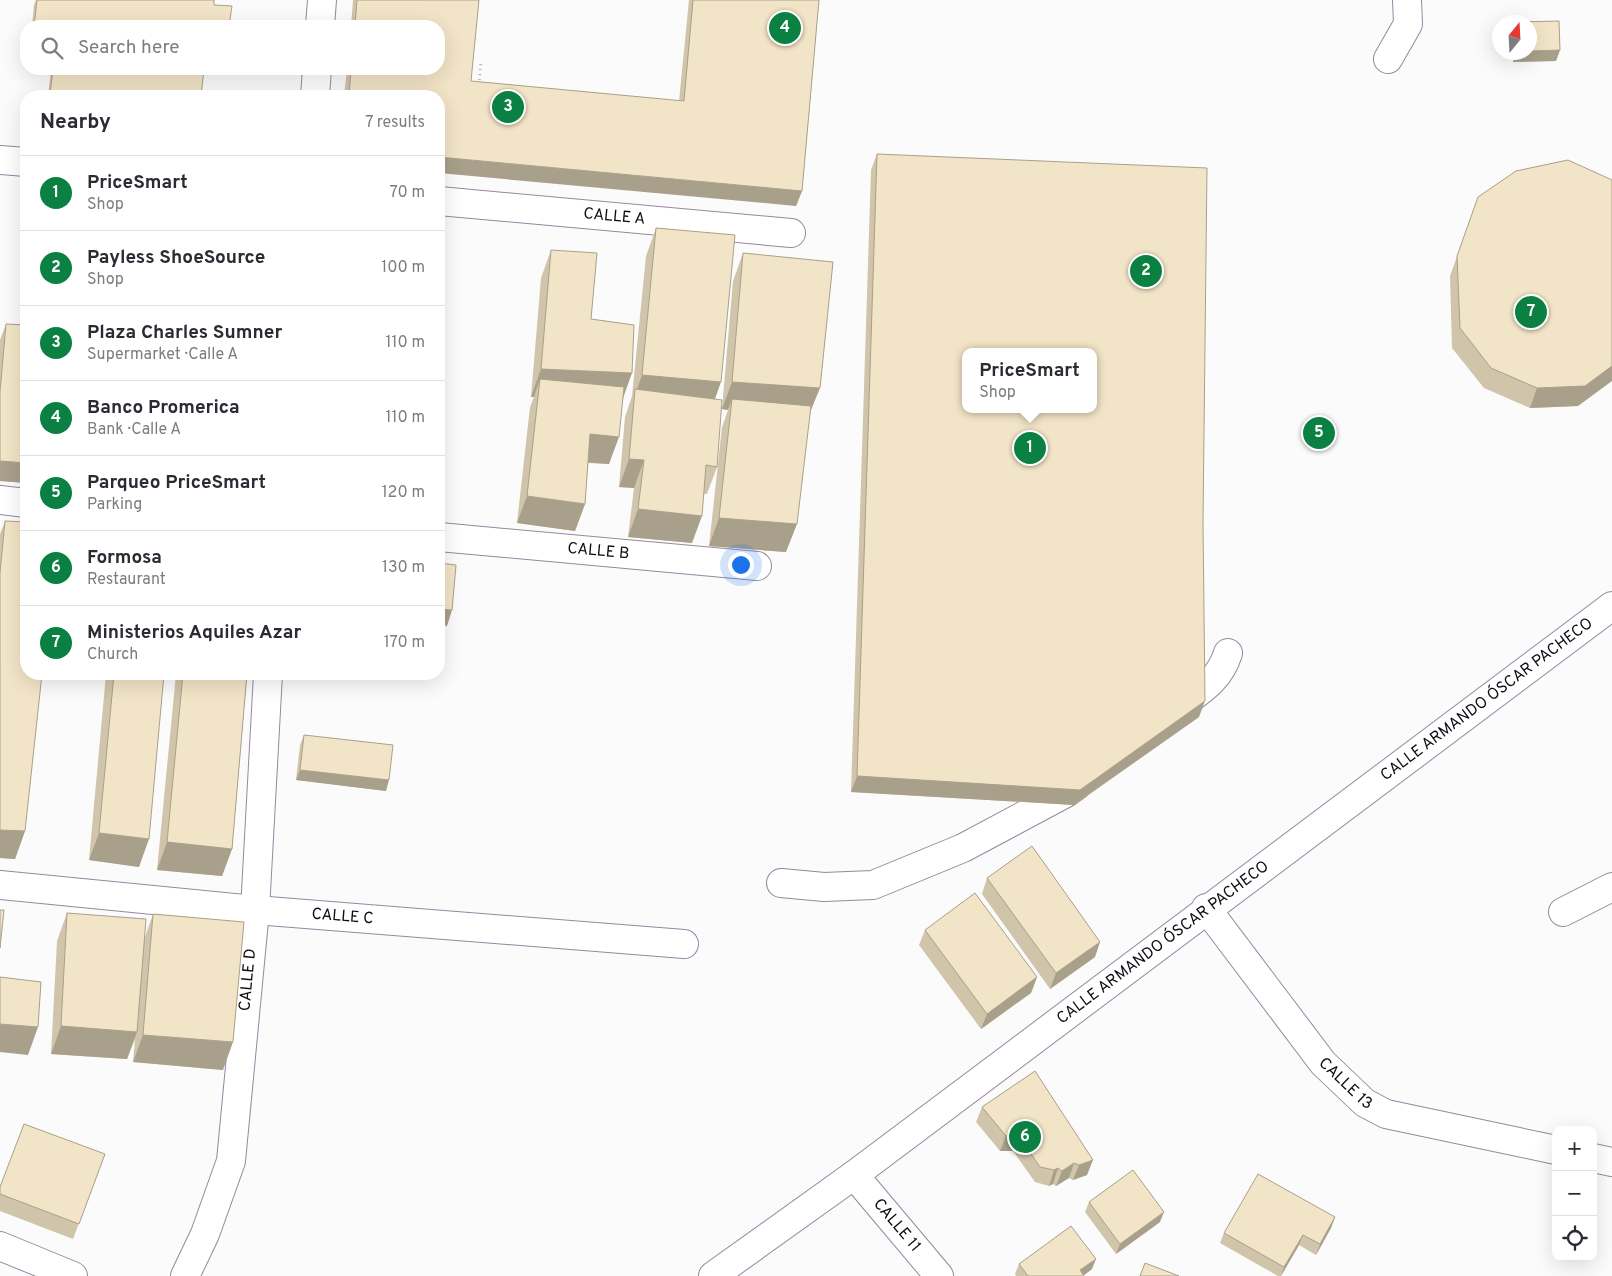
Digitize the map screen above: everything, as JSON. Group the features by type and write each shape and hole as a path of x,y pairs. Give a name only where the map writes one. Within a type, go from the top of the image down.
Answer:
{"street":[{"path":"320,20 322,0"},
{"path":"1388,59 1408,24 1407,0"},
{"path":"315,90 317,75"},
{"path":"0,160 20,162"},
{"name":"CALLE A","path":"445,201 790,233"},
{"path":"0,500 20,502"},
{"name":"CALLE B","path":"445,538 757,566"},
{"name":"CALLE ARMANDO ÓSCAR PACHECO","path":"712,1276 854,1174 1206,908 1612,606"},
{"path":"1152,727 1216,679 1223,668 1228,653"},
{"name":"CALLE D","path":"185,1276 205,1234 231,1161 255,910 268,680"},
{"path":"781,883 824,887 873,885 963,848 1066,793 1097,769"},
{"name":"CALLE C","path":"0,885 255,910 684,944"},
{"path":"1563,912 1612,887"},
{"name":"CALLE 13","path":"1206,908 1323,1062 1365,1103 1386,1114 1552,1149"},
{"path":"1597,1159 1612,1162"},
{"name":"CALLE 11","path":"854,1174 939,1276"},
{"path":"0,1246 73,1276"}],"path":[{"path":"479,88 481,61"}],"building":[{"path":"37,0 214,0 214,5 232,6 230,20 35,20"},
{"path":"357,0 479,0 471,81 684,101 693,0 819,0 802,191 445,158 445,90 349,90 351,75 445,75 445,20 355,20"},
{"path":"1559,21 1560,50 1537,51 1537,22"},
{"path":"52,75 203,75 202,90 50,90"},
{"path":"877,154 1207,168 1203,523 1205,701 1080,790 857,776"},
{"path":"1568,160 1612,180 1612,366 1585,386 1537,388 1491,368 1460,328 1457,256 1478,197 1516,171"},
{"path":"656,228 735,235 721,382 642,375"},
{"path":"551,250 597,253 591,319 634,325 632,373 541,369"},
{"path":"743,253 833,262 820,388 732,382"},
{"path":"6,324 20,325 20,463 0,461 0,392"},
{"path":"540,379 624,387 619,437 590,434 585,504 527,496"},
{"path":"635,389 722,400 717,467 706,465 702,516 638,509 644,460 629,459"},
{"path":"732,399 811,406 797,524 719,518"},
{"path":"5,521 20,522 20,680 41,680 25,831 0,830 0,573"},
{"path":"445,564 456,565 452,610 445,609"},
{"path":"113,680 163,680 149,839 99,833"},
{"path":"182,680 246,680 232,849 167,842"},
{"path":"304,735 393,745 389,780 300,770"},
{"path":"1032,846 1100,942 1056,973 987,878"},
{"path":"975,893 1037,977 987,1014 925,930"},
{"path":"0,910 4,910 0,948"},
{"path":"67,913 146,919 137,1032 61,1026"},
{"path":"153,914 244,922 233,1042 143,1035"},
{"path":"0,977 41,982 38,1027 0,1024"},
{"path":"1035,1071 1093,1160 1079,1165 1074,1163 1062,1171 1058,1168 1054,1170 1040,1167 1019,1136 1006,1136 982,1107"},
{"path":"24,1124 105,1154 79,1224 0,1194 0,1187"},
{"path":"1133,1170 1164,1212 1120,1244 1089,1202"},
{"path":"1258,1174 1335,1217 1320,1244 1303,1235 1284,1267 1224,1233"},
{"path":"1071,1226 1096,1259 1080,1270 1084,1276 1028,1276 1019,1264"},
{"path":"1145,1263 1179,1276 1140,1276"}],"place":[{"name":"Banco Promerica","path":"785,28"},
{"name":"Plaza Charles Sumner","path":"508,107"},
{"name":"Payless ShoeSource","path":"1146,271"},
{"name":"Ministerios Aquiles Azar","path":"1531,312"},
{"name":"Parqueo PriceSmart","path":"1319,433"},
{"name":"PriceSmart","path":"1030,448"},
{"name":"Formosa","path":"1025,1137"}]}
